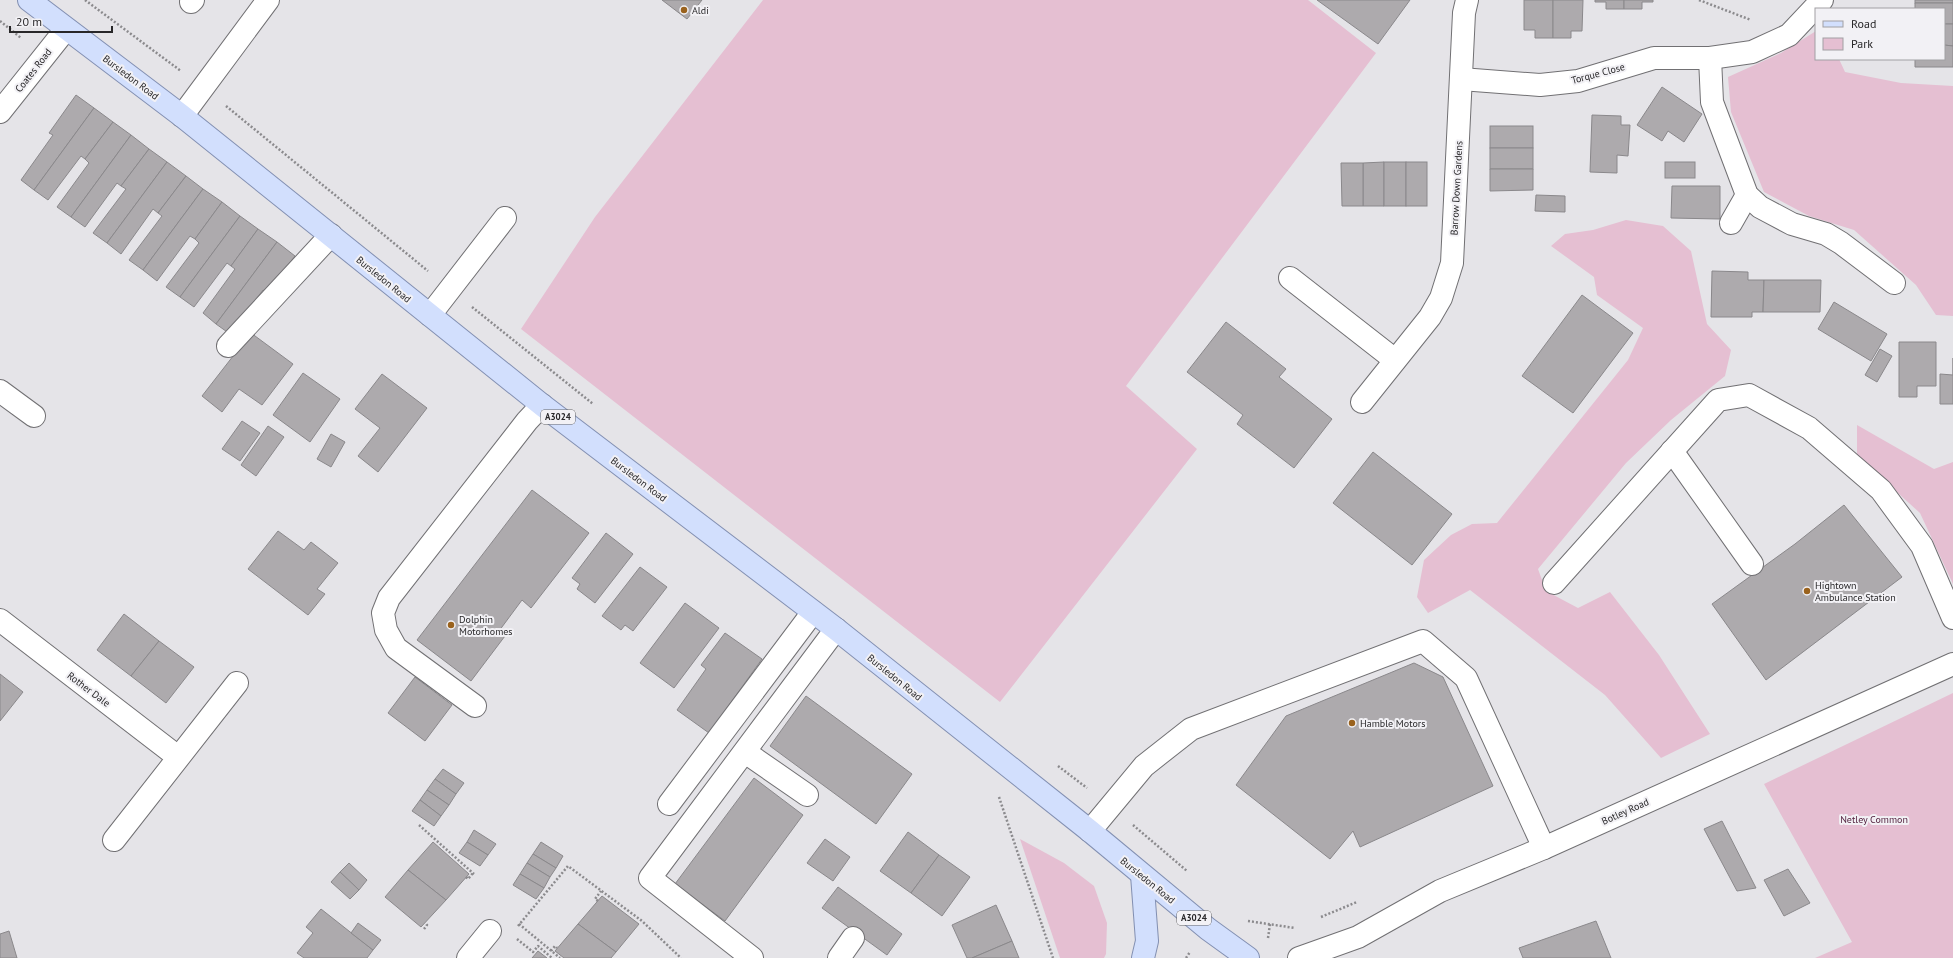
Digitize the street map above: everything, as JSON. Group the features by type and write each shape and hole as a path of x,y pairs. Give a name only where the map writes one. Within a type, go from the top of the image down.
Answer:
{"main road":[{"name":"Bursledon Road","path":"29,0 182,116 542,405 836,629 1090,832 1208,929 1248,958"},
{"path":"1142,875 1147,941 1143,958"}],"street":[{"path":"182,116 202,86 268,0"},
{"name":"Barrow Down Gardens","path":"1362,402 1430,317 1441,298 1452,263 1464,13 1468,0"},
{"name":"Torque Close","path":"1461,79 1540,85 1578,81 1654,58 1710,58 1752,52 1788,35 1822,0"},
{"name":"Coates Road","path":"0,112 66,29"},
{"path":"1710,58 1712,102 1747,195 1760,207 1792,224 1826,234 1841,243 1894,283"},
{"path":"1731,223 1747,195"},
{"path":"430,315 505,218"},
{"path":"228,346 331,235"},
{"path":"1290,278 1395,360"},
{"path":"0,391 34,416"},
{"path":"1554,583 1718,400 1748,395 1809,428 1881,490 1922,546 1953,618"},
{"path":"475,706 396,648 386,630 383,613 389,598 527,421 542,405"},
{"path":"1672,451 1752,564"},
{"path":"669,804 813,612"},
{"name":"Rother Dale","path":"0,620 178,757"},
{"path":"752,958 650,878 836,629"},
{"path":"1090,832 1144,766 1190,729 1423,640 1466,678 1544,848"},
{"name":"Botley Road","path":"1299,958 1358,937 1440,891 1544,848 1953,664"},
{"path":"114,840 237,683"},
{"path":"745,752 807,795"},
{"path":"468,958 490,931"},
{"path":"839,958 853,938"}],"path":[{"path":"85,0 202,86 595,406"},
{"path":"1698,0 1788,35"},
{"path":"0,21 23,39"},
{"path":"1054,763 1111,807 1192,875"},
{"path":"998,793 1053,958"},
{"path":"419,825 452,856 474,873 468,879 466,877"},
{"path":"515,929 568,866 642,921 681,958"},
{"path":"598,901 595,899 601,891"},
{"path":"1318,919 1363,900"},
{"path":"1246,921 1298,928"},
{"path":"424,929 427,925 425,923"},
{"path":"519,924 560,958"},
{"path":"1268,936 1270,924"},
{"path":"516,938 534,953 538,946 552,958"},
{"path":"551,951 555,946 557,948"}],"green space":[{"path":"763,0 1308,0 1376,53 1126,386 1197,449 1000,702 521,329 595,217"},
{"path":"1815,32 1815,60 1839,60 1845,72 1901,83 1953,86 1953,316 1936,315 1916,285 1854,230 1809,216 1764,192 1731,112 1728,77 1781,53"},
{"path":"1626,220 1663,226 1691,251 1707,324 1731,350 1725,376 1671,420 1626,463 1538,569 1546,591 1578,608 1610,592 1659,655 1710,734 1661,758 1605,695 1470,590 1428,613 1417,597 1424,560 1451,535 1472,524 1497,523 1628,360 1643,328 1597,295 1594,277 1551,246 1565,234 1593,230"},
{"path":"1857,425 1934,469 1953,462 1953,584 1920,513 1857,456"},
{"name":"Netley Common","path":"1953,693 1953,958 1815,958 1852,942 1764,784"},
{"path":"1020,839 1064,863 1094,886 1107,923 1106,954 1104,958 1060,958"}],"building":[{"name":"Aldi","path":"662,0 702,0 687,19"},
{"path":"1317,0 1410,0 1378,44"},
{"path":"1524,0 1553,0 1553,38 1535,38 1535,30 1524,30"},
{"path":"1553,0 1583,0 1582,31 1571,31 1571,38 1553,38"},
{"path":"1595,0 1624,0 1624,9 1606,9 1606,2 1595,2"},
{"path":"1624,0 1653,0 1653,2 1642,2 1642,9 1624,9"},
{"path":"1915,0 1953,0 1953,3 1915,3"},
{"path":"1915,3 1953,3 1953,24 1945,24 1945,8 1915,8"},
{"path":"1945,24 1953,24 1953,46 1945,45"},
{"path":"1945,45 1953,46 1953,67 1915,67 1915,60 1945,60"},
{"path":"1662,87 1702,114 1684,142 1668,131 1662,141 1637,125"},
{"path":"76,95 94,108 34,190 21,180 53,135 49,133"},
{"path":"94,108 113,122 85,159 81,156 48,200 34,190"},
{"path":"1592,115 1621,116 1621,125 1630,125 1628,156 1617,155 1617,173 1590,172"},
{"path":"113,122 131,135 71,217 57,207 89,163 85,159"},
{"path":"1490,126 1533,126 1533,148 1490,148"},
{"path":"131,135 149,149 121,186 117,183 85,227 71,217"},
{"path":"1490,148 1533,148 1533,169 1490,169"},
{"path":"149,149 167,162 107,243 93,233 126,189 121,186"},
{"path":"167,162 186,176 158,213 153,209 121,254 107,243"},
{"path":"1384,162 1384,206 1363,206 1363,163"},
{"path":"1384,162 1406,162 1406,206 1384,206"},
{"path":"1406,162 1427,162 1427,206 1406,206"},
{"path":"1665,162 1695,162 1695,178 1665,178"},
{"path":"1341,163 1363,163 1363,206 1342,206"},
{"path":"1490,169 1533,169 1533,190 1490,191"},
{"path":"186,176 203,189 143,270 129,260 162,216 158,213"},
{"path":"1672,186 1720,186 1720,219 1671,218"},
{"path":"203,189 222,202 195,239 190,236 157,281 143,270"},
{"path":"1536,195 1565,196 1565,212 1535,211"},
{"path":"222,202 240,216 180,297 166,287 199,243 195,239"},
{"path":"240,216 258,229 231,266 227,263 194,307 180,297"},
{"path":"258,229 277,242 216,324 203,313 235,269 231,266"},
{"path":"277,242 295,256 267,293 263,290 230,334 216,324"},
{"path":"1712,271 1748,272 1748,280 1764,280 1763,312 1752,312 1752,317 1711,317"},
{"path":"1764,280 1821,280 1820,312 1763,312"},
{"path":"1582,295 1633,333 1573,413 1522,376"},
{"path":"1834,302 1887,334 1871,361 1818,329"},
{"path":"1226,322 1286,369 1279,377 1332,419 1294,468 1237,424 1243,415 1187,372"},
{"path":"251,333 293,364 262,405 239,389 222,412 202,396"},
{"path":"1899,342 1936,342 1936,386 1917,386 1917,397 1899,397"},
{"path":"1880,349 1892,356 1877,382 1865,375"},
{"path":"303,373 340,399 310,442 273,415"},
{"path":"382,374 427,408 378,472 358,456 380,428 355,409"},
{"path":"1940,374 1953,375 1953,404 1940,404"},
{"path":"242,421 260,433 240,461 222,449"},
{"path":"268,426 284,437 256,476 241,465"},
{"path":"331,434 345,442 331,467 317,459"},
{"path":"1373,452 1452,514 1412,565 1333,503"},
{"path":"532,490 589,533 531,608 522,600 499,631 505,636 471,681 417,640"},
{"name":"Hightown Ambulance Station","path":"1844,505 1902,577 1766,680 1712,604 1795,544"},
{"path":"278,531 304,550 311,542 338,563 317,589 325,594 308,615 248,569"},
{"path":"606,533 633,554 595,603 577,589 580,584 572,578"},
{"path":"640,567 667,587 633,631 625,625 621,630 602,616"},
{"path":"685,603 719,628 674,688 640,663"},
{"path":"124,614 159,641 131,676 97,650"},
{"path":"725,633 762,659 709,733 677,710 706,669 701,665"},
{"path":"159,641 194,667 166,703 131,676"},
{"path":"1414,663 1443,677 1493,786 1360,847 1353,831 1330,859 1236,785 1286,716"},
{"path":"0,674 23,692 0,721"},
{"path":"415,677 452,705 425,741 388,713"},
{"path":"806,696 912,774 876,824 770,746"},
{"path":"443,769 464,783 456,794 435,779"},
{"path":"754,778 803,815 725,921 675,884"},
{"path":"435,779 456,794 449,805 427,790"},
{"path":"427,790 449,805 441,816 420,800"},
{"path":"420,800 441,816 434,826 412,811"},
{"path":"1722,821 1756,888 1737,891 1704,829"},
{"path":"474,830 496,844 488,855 467,842"},
{"path":"908,832 939,855 911,893 880,871"},
{"path":"825,839 850,857 833,881 807,863"},
{"path":"433,842 469,874 446,900 408,870"},
{"path":"467,842 488,855 480,866 459,853"},
{"path":"541,842 563,856 556,868 533,854"},
{"path":"533,854 556,868 550,877 527,863"},
{"path":"939,855 970,877 942,916 911,893"},
{"path":"349,863 367,880 359,890 340,872"},
{"path":"527,863 550,877 544,888 520,874"},
{"path":"1788,869 1810,903 1784,916 1764,880"},
{"path":"408,870 446,900 421,927 385,897"},
{"path":"340,872 359,890 350,899 331,882"},
{"path":"520,874 544,888 536,899 513,885"},
{"path":"838,887 902,934 887,955 822,908"},
{"path":"602,896 639,924 616,952 578,924"},
{"path":"996,905 1012,941 972,958 967,958 952,925"},
{"path":"321,909 373,950 367,958 304,958 297,953 313,933 306,927"},
{"path":"1596,921 1611,958 1523,958 1519,948"},
{"path":"358,923 381,940 373,950 351,933"},
{"path":"578,924 616,952 611,958 564,958 555,951"},
{"path":"9,931 17,958 0,958 0,934"},
{"path":"1012,941 1019,958 972,958"},
{"path":"538,951 547,958 532,958"}],"place":[{"name":"Aldi","path":"684,10"},
{"name":"Hightown Ambulance Station","path":"1807,591"},
{"name":"Dolphin Motorhomes","path":"451,625"},
{"name":"Hamble Motors","path":"1352,723"}]}
